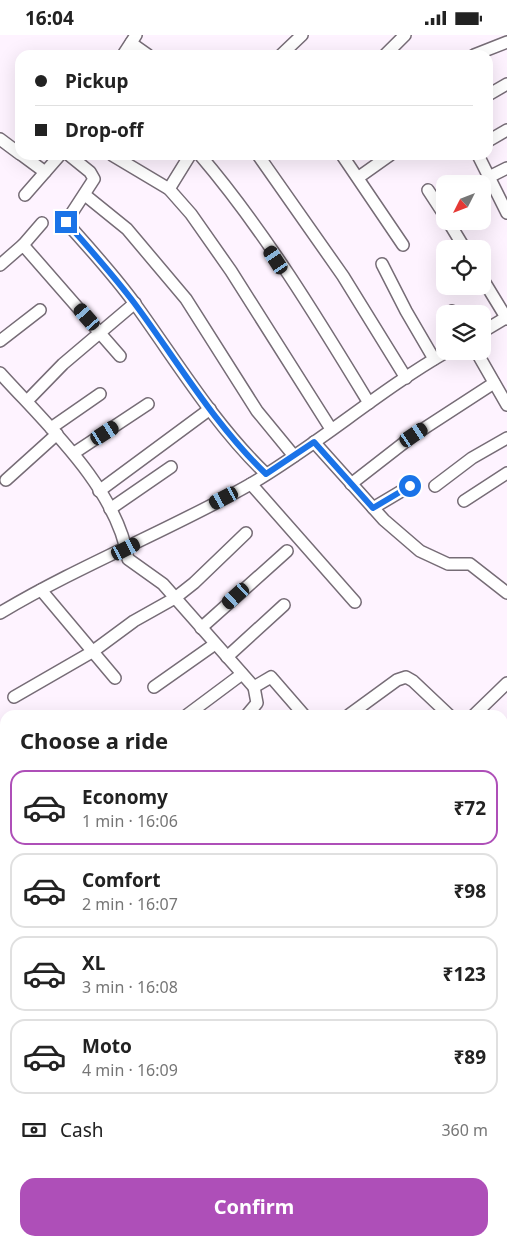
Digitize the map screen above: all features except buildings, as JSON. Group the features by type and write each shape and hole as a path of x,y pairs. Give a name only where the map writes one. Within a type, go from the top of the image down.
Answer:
{"street":[{"path":"286,50 302,35"},
{"path":"390,50 405,35"},
{"path":"126,50 133,39 143,50"},
{"path":"487,50 507,42"},
{"path":"493,92 507,84"},
{"path":"493,138 507,130"},
{"path":"0,139 15,150"},
{"path":"29,160 45,172"},
{"path":"25,195 56,160"},
{"path":"74,160 90,172 94,179 66,222 134,303 242,451 266,474"},
{"path":"120,160 169,189 191,214 231,271 331,429"},
{"path":"169,189 187,160"},
{"path":"204,160 236,198 326,333 369,403"},
{"path":"262,160 343,276 406,378"},
{"path":"346,160 359,177 402,245"},
{"path":"359,177 383,160"},
{"path":"480,160 488,175"},
{"path":"491,176 507,168"},
{"path":"491,181 506,209"},
{"path":"428,189 436,202"},
{"path":"85,195 127,229 176,285 257,411 294,456"},
{"path":"0,265 23,245 42,223"},
{"path":"23,245 120,357"},
{"path":"0,613 41,590 126,549 250,484 294,456 434,359 406,311 382,264"},
{"path":"491,292 507,318 491,327"},
{"path":"27,401 64,364 134,303"},
{"path":"0,341 40,310"},
{"path":"481,360 507,405"},
{"path":"1,376 27,401 74,453 110,509 126,549 128,559 163,583 254,687 257,703 251,710"},
{"path":"350,484 414,435 494,383"},
{"path":"6,480 54,431 100,394"},
{"path":"74,453 148,404"},
{"path":"99,491 210,409"},
{"path":"435,486 472,458 507,438"},
{"path":"314,442 373,508 420,551 448,564 470,565 507,593"},
{"path":"110,509 171,467"},
{"path":"464,501 507,473"},
{"path":"250,484 355,602"},
{"path":"373,508 410,486"},
{"path":"14,697 92,652 134,621 175,598 194,583 246,533"},
{"path":"201,628 287,551"},
{"path":"41,590 115,678"},
{"path":"227,657 284,605"},
{"path":"154,687 215,644"},
{"path":"195,710 242,674"},
{"path":"254,687 271,677 300,710"},
{"path":"356,710 397,680 406,677 414,681 444,710"},
{"path":"479,710 507,683"}],"route":[{"path":"66,222 117,280 222,426 242,451 266,474 314,442 373,508 410,486"}]}
